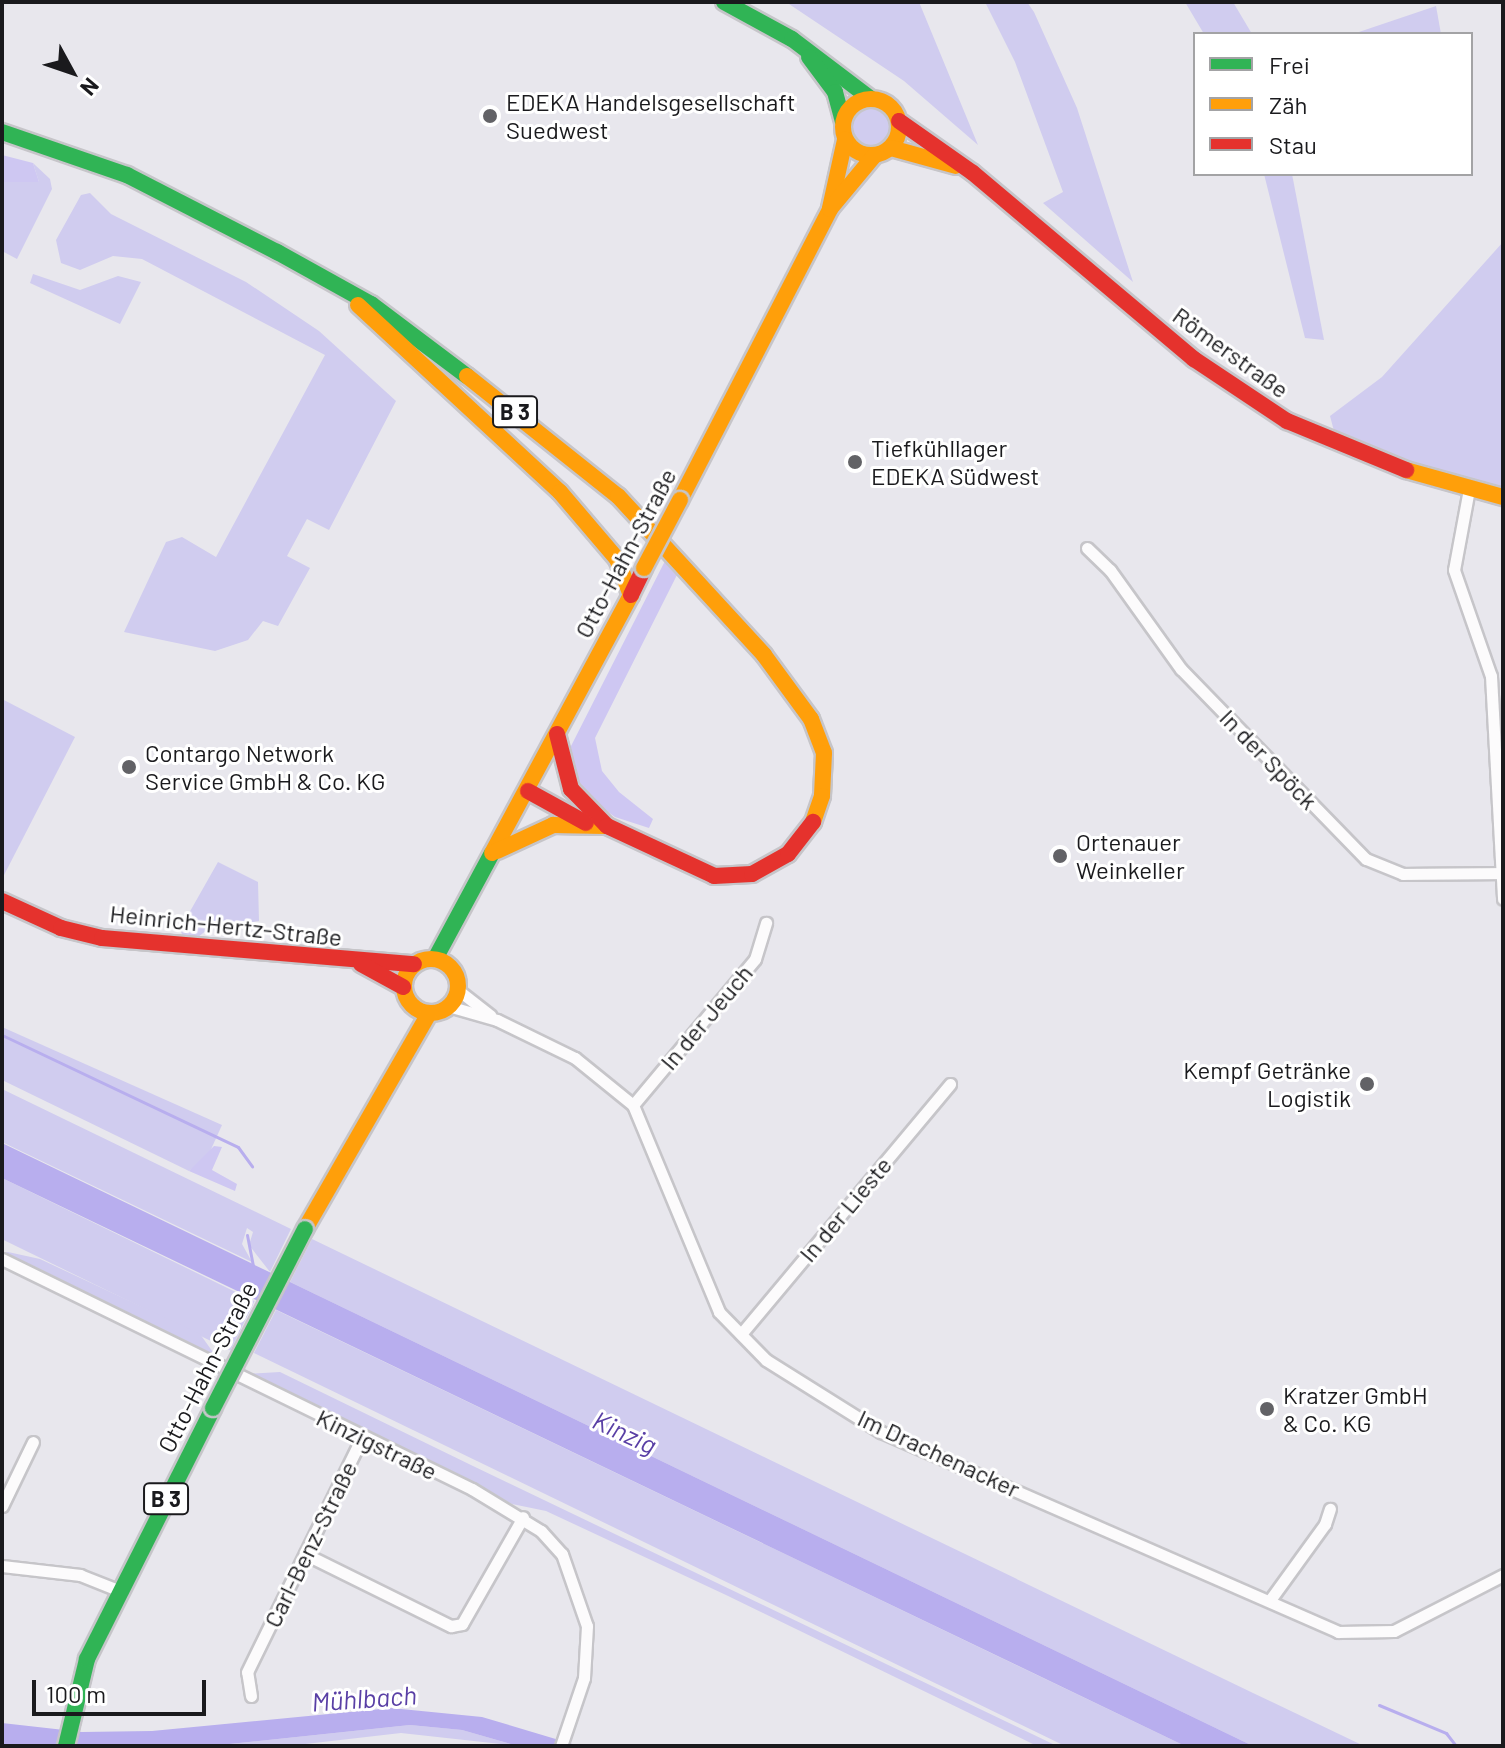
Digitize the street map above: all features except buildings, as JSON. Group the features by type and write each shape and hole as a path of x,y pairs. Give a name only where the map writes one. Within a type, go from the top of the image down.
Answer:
{"main road":[{"path":"724,2 792,39 871,99 889,105 899,121 891,148 874,156 855,151 845,140 843,121 828,80 792,39"},
{"path":"843,121 853,105 871,99"},
{"name":"Römerstraße","path":"899,121 973,173 1194,359 1287,421 1382,463 1503,497"},
{"name":"B 3","path":"2,132 212,218 371,304 506,405 618,496 722,606 811,719 824,753 819,807 803,839 769,868 735,877 693,871 607,826 571,789 557,734"},
{"name":"Otto-Hahn-Straße","path":"830,209 845,140"},
{"name":"Römerstraße","path":"891,148 973,173"},
{"name":"Otto-Hahn-Straße","path":"435,959 462,917 497,851 830,209 874,156"},
{"name":"B 3","path":"340,287 560,492 617,559 631,595"},
{"name":"B 3","path":"528,791 587,823"},
{"name":"B 3","path":"497,851 553,825 587,823 607,826"},
{"name":"Heinrich-Hertz-Straße","path":"2,901 61,928 102,938 414,964"},
{"name":"Otto-Hahn-Straße","path":"458,990 451,967 462,917"},
{"path":"451,967 435,959 414,964 403,987 411,1005 429,1013 448,1006 458,990"},
{"name":"Heinrich-Hertz-Straße","path":"356,961 403,987"},
{"name":"Otto-Hahn-Straße","path":"396,1062 411,1005"},
{"name":"Otto-Hahn-Straße","path":"66,1746 72,1706 118,1590 305,1229 396,1062 429,1013"}],"street":[{"path":"1469,489 1454,570 1494,690 1503,899"},
{"name":"In der Spöck","path":"1087,548 1110,570 1181,669 1366,859 1403,874 1502,873"},
{"name":"In der Jeuch","path":"633,1105 755,959 766,923"},
{"name":"Im Drachenacker","path":"458,990 497,1020"},
{"name":"Im Drachenacker","path":"448,1006 497,1020 575,1058 633,1105 667,1177 710,1294 766,1360 881,1432 1338,1632 1377,1634 1413,1624 1503,1575"},
{"name":"In der Lieste","path":"741,1334 950,1084"},
{"name":"Kinzigstraße","path":"2,1259 523,1517 562,1554 587,1626 584,1678 561,1746"},
{"name":"Carl-Benz-Straße","path":"251,1696 247,1672 362,1437"},
{"path":"2,1506 33,1442"},
{"path":"1270,1600 1325,1524 1330,1509"},
{"path":"305,1554 451,1626 462,1624 523,1517"},
{"path":"2,1566 80,1575 118,1590"}],"shaded area":[{"path":"786,2 919,2 978,145 904,81"},
{"path":"985,2 1027,2 1034,12 1077,108 1133,282 1043,203 1063,192 1015,62"},
{"path":"1185,2 1233,2 1251,32 1203,32"},
{"path":"1436,6 1441,32 1359,32"},
{"path":"870,103 885,110 892,125 885,140 870,147 855,140 848,125 855,110"},
{"path":"2,155 33,163 39,182 2,182"},
{"path":"33,163 50,179 52,189 17,259 2,251 2,182 39,182"},
{"path":"1264,176 1292,176 1324,340 1305,338"},
{"path":"90,193 111,214 246,282 319,331 396,401 329,530 307,519 287,556 310,568 278,626 263,621 248,640 215,651 124,632 166,542 182,537 216,557 325,355 142,259 113,256 80,270 61,263 56,240 81,195"},
{"path":"1503,242 1503,487 1425,468 1334,431 1330,416 1382,377"},
{"path":"33,274 80,290 118,276 141,282 120,324 30,283"},
{"path":"667,557 678,573 595,738 602,771 619,792 653,819 649,828 615,817 589,798 570,766 569,750"},
{"path":"2,699 75,737 2,879"},
{"path":"218,862 258,882 259,921 208,929 197,938 183,937 180,929"},
{"path":"2,1027 222,1125 208,1156 189,1171 2,1080"},
{"path":"2,1089 291,1229 270,1272 249,1245 253,1232 247,1228 242,1244 252,1262 2,1142"},
{"path":"2,1143 1253,1746 1185,1746 2,1178"},
{"path":"214,1146 222,1147 212,1170 237,1184 235,1191 189,1171"},
{"path":"2,1178 255,1301 230,1351 2,1239"},
{"path":"312,1239 1364,1746 1253,1746 290,1282"},
{"path":"8,1252 40,1259 200,1334 220,1362 2,1254"},
{"path":"276,1310 1185,1746 1065,1746 254,1353"},
{"path":"280,1372 1057,1746 1037,1746 726,1595 546,1511 512,1504 244,1374"},
{"path":"391,1708 482,1717 579,1746 518,1746 462,1730 410,1725 210,1746 2,1746 2,1723 82,1732 152,1731"},
{"path":"410,1725 462,1730 518,1746 401,1733 288,1746 210,1746"}],"waterway":[{"path":"2,1035 238,1147 252,1166"},
{"path":"247,1235 253,1266"},
{"path":"1379,1705 1446,1733 1456,1746"}],"traffic: fast":[{"path":"724,2 792,39 871,99"},
{"path":"809,57 835,92 843,121"},
{"path":"2,132 127,175 277,252 371,304 467,376"},
{"path":"435,959 492,853"},
{"path":"213,1408 305,1229"},
{"path":"66,1746 87,1659 213,1408"}],"traffic: slow":[{"path":"871,99 891,107 899,127 891,147 871,155 851,147 843,127 851,107 871,99"},
{"path":"830,208 845,140"},
{"path":"891,148 956,166"},
{"path":"680,500 830,209 874,156"},
{"path":"358,305 560,492 617,559 631,595 492,853"},
{"path":"467,376 618,496 764,655 811,719 824,753 822,796 813,822"},
{"path":"1406,470 1503,497"},
{"path":"644,568 680,500"},
{"path":"497,851 553,825 605,826"},
{"path":"431,959 450,967 458,986 450,1005 431,1013 412,1005 404,986 412,967 431,959"},
{"path":"305,1229 429,1013"}],"traffic: jam":[{"path":"899,121 973,173 1194,359 1287,421 1406,470"},
{"path":"631,595 644,568"},
{"path":"557,734 571,789 607,826 714,876 752,874 788,854 813,822"},
{"path":"528,791 586,823"},
{"path":"2,901 61,928 102,938 414,964"},
{"path":"361,964 403,987"}],"place":[{"name":"EDEKA Handelsgesellschaft Suedwest","path":"490,116"},
{"name":"Tiefkühllager EDEKA Südwest","path":"855,462"},
{"name":"Contargo Network Service GmbH & Co. KG","path":"129,767"},
{"name":"Ortenauer Weinkeller","path":"1060,856"},
{"name":"Kempf Getränke Logistik","path":"1367,1084"},
{"name":"Kratzer GmbH & Co. KG","path":"1267,1409"}],"water label":[{"name":"Kinzig","path":"625,1432"},
{"name":"Mühlbach","path":"364,1698"}]}
